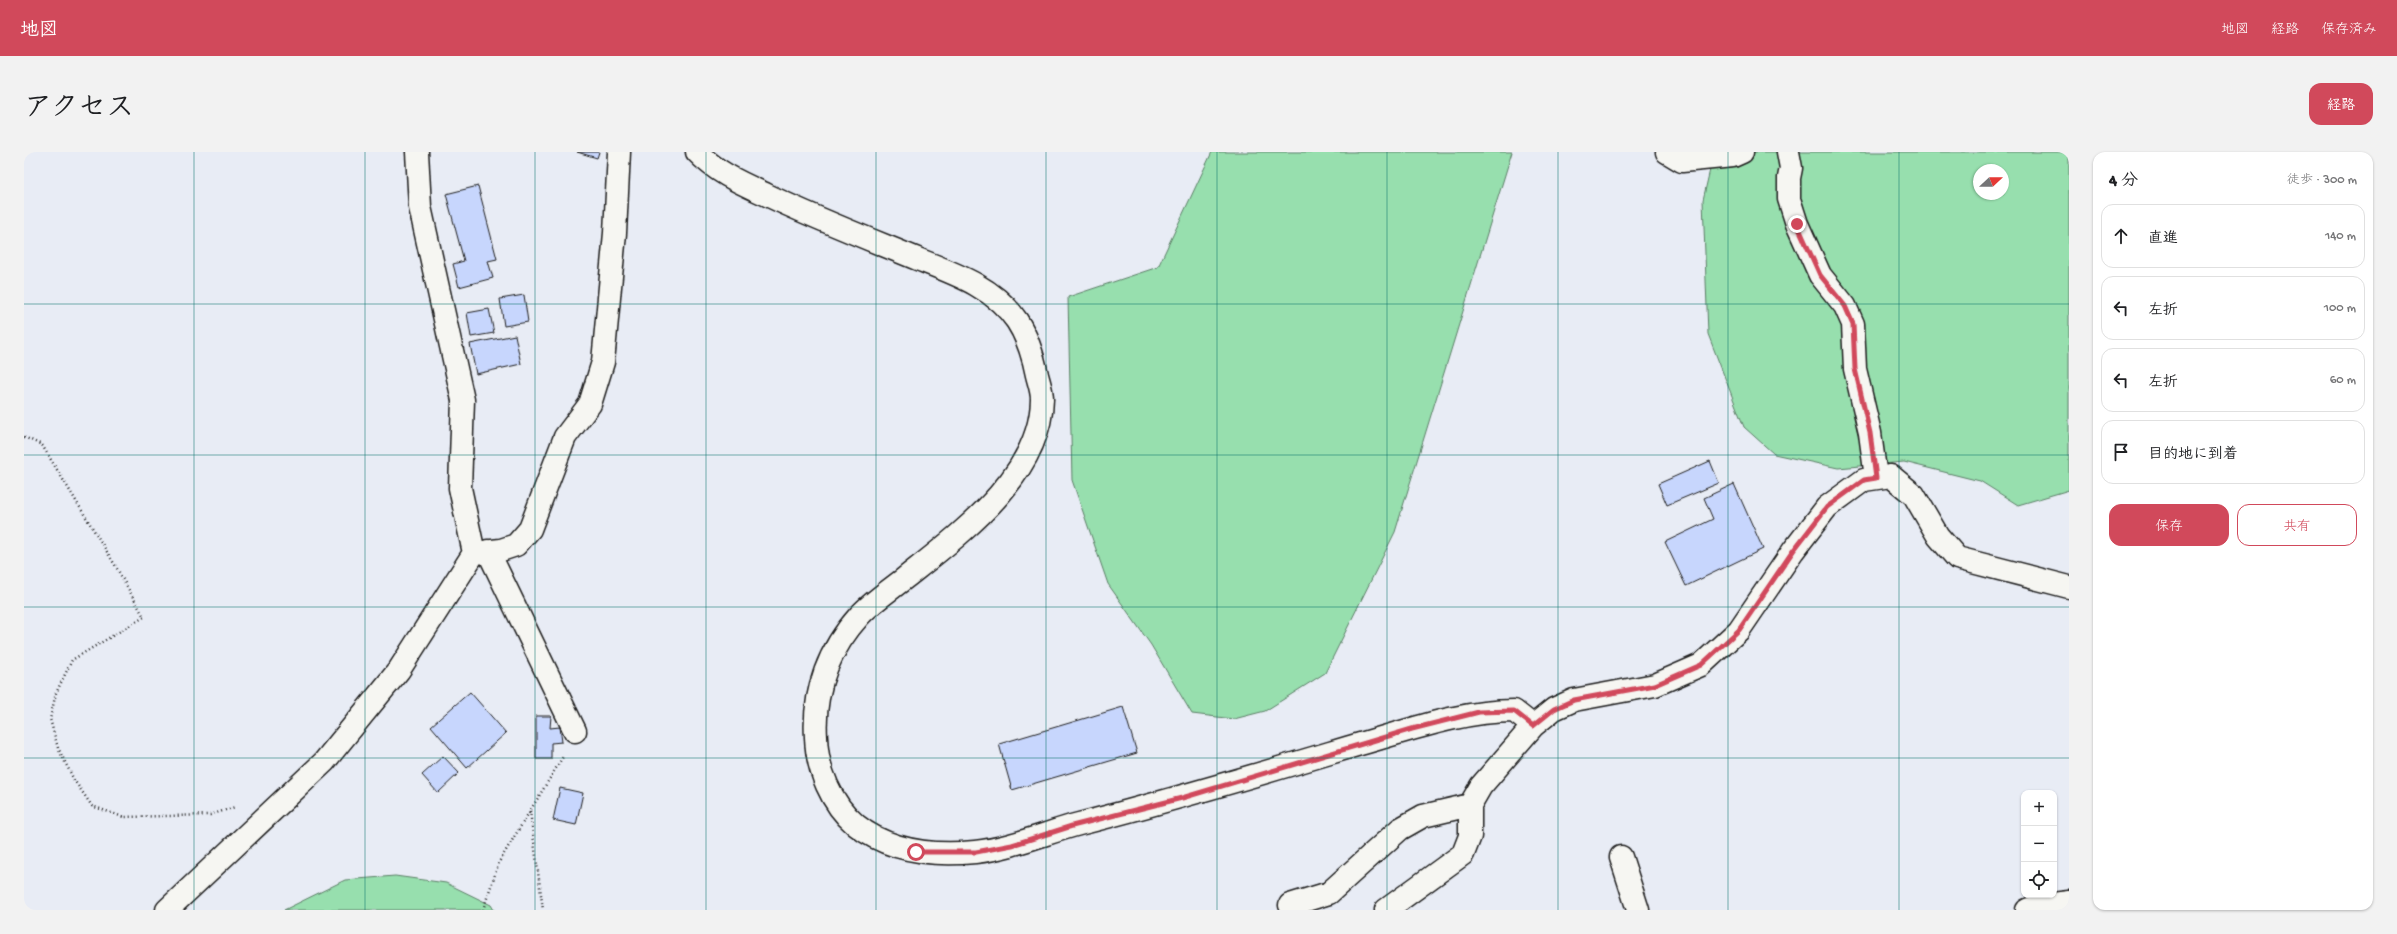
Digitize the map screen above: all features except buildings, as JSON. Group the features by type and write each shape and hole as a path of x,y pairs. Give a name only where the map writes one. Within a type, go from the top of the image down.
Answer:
{"street":[{"path":"417,152 420,207 463,400 460,488 481,552 575,731"},
{"path":"167,910 324,762 399,670 481,552 516,545 530,530 565,437 590,404 603,362 615,233 619,152"},
{"path":"697,152 717,171 805,214 962,276 989,292 1015,318 1031,346 1042,397 1037,434 1019,472 963,533 862,612 832,654 818,691 815,725 821,771 834,798 856,824 891,845 916,852 976,852 1012,845 1072,826 1182,798 1396,734 1479,712 1514,711 1533,726"},
{"path":"1667,152 1682,162 1733,156 1742,152"},
{"path":"1788,152 1791,168 1789,178 1789,199 1797,224 1820,275 1845,306 1853,324 1855,369 1870,433 1876,478"},
{"path":"1386,910 1463,854 1470,836 1470,805 1481,786 1533,726 1554,709 1574,700 1655,685 1701,665 1739,630 1793,551 1827,507 1864,480 1891,476 1914,495 1938,536 1957,558 2069,587"},
{"path":"1290,905 1329,893 1400,829 1423,816 1470,805"},
{"path":"1621,857 1638,910"},
{"path":"2027,910 2037,906 2069,902"}],"path":[{"path":"24,437 42,446 115,565 144,617 72,660 56,693 50,719 58,748 74,780 92,806 123,817 210,815 239,806"},
{"path":"483,910 499,862 564,754 575,731"},
{"path":"530,811 543,910"}],"green space":[{"path":"1212,152 1512,152 1395,532 1325,673 1265,711 1234,719 1192,714 1151,645 1108,584 1072,480 1068,297 1158,267"},
{"path":"1714,152 2069,152 2069,490 2018,505 1980,481 1904,462 1838,468 1774,454 1744,427 1708,334 1703,200"},
{"path":"395,876 446,883 491,905 494,910 284,910 345,880"}],"route":[{"path":"916,852 976,852 1012,845 1072,826 1182,798 1412,729 1479,712 1514,711 1533,726 1554,709 1574,700 1655,685 1676,678 1701,665 1717,652 1739,630 1793,551 1827,507 1864,480 1876,478 1870,433 1855,369 1853,324 1845,306 1820,275 1810,256 1797,224"}]}
